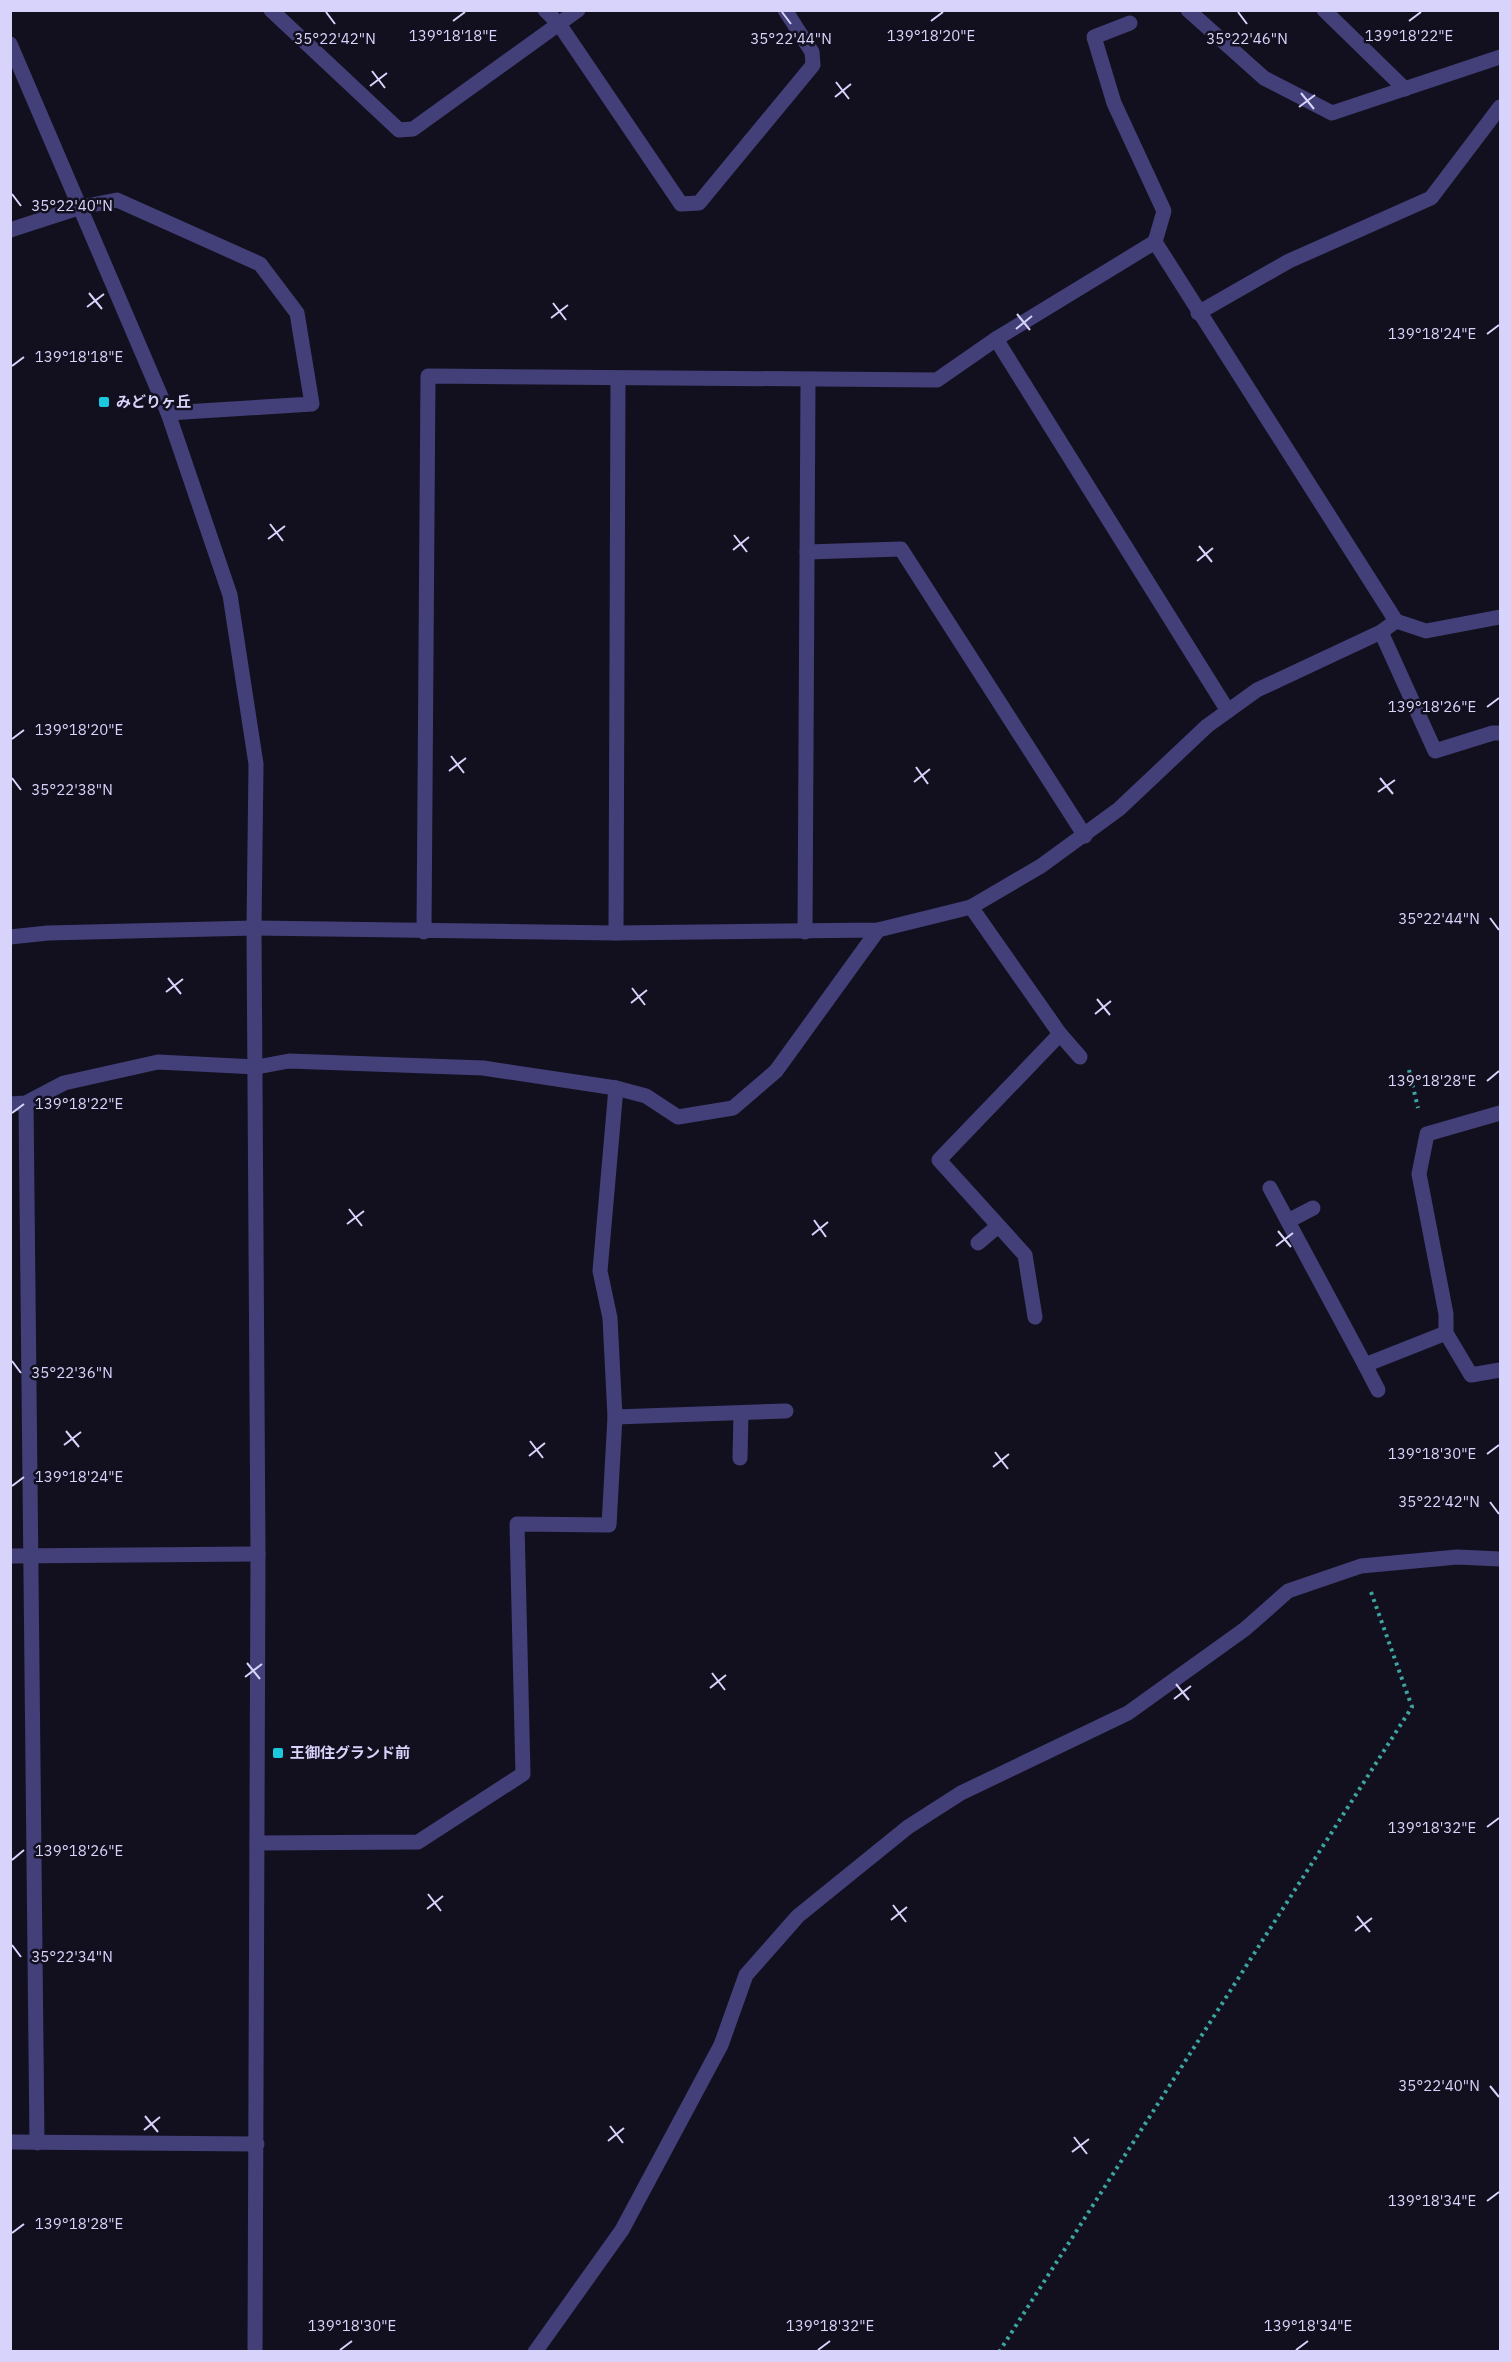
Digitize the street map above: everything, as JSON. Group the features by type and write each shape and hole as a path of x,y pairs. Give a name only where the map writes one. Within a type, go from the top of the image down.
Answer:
{"street":[{"path":"271,10 399,130 413,129 578,10"},
{"path":"545,10 559,24 681,204 699,203 813,65 812,52 785,10"},
{"path":"1188,10 1264,78 1332,113 1500,57"},
{"path":"1324,10 1405,89"},
{"path":"424,932 428,376 937,380 996,339 1155,242 1164,211 1114,103 1094,37 1130,23"},
{"path":"10,44 168,413 230,595 256,764 254,928 257,1067 258,1554 255,2352"},
{"path":"1198,313 1289,261 1431,198 1500,107"},
{"path":"10,230 81,207 117,200 260,264 297,313 312,404 168,413"},
{"path":"1155,242 1198,313 1396,621 1426,631 1500,617"},
{"path":"996,339 1228,711"},
{"path":"616,933 618,379"},
{"path":"805,932 808,380"},
{"path":"807,552 901,549 1085,836"},
{"path":"10,937 48,933 254,928 616,933 878,930 971,908 1085,836 1119,809 1207,726 1257,690 1381,632 1396,621"},
{"path":"1381,632 1435,751 1493,733 1500,733"},
{"path":"971,908 1060,1034 1080,1057"},
{"path":"37,2143 31,1556 18,1103 64,1083 158,1062 257,1067 289,1062 483,1068 615,1088 646,1096 678,1117 733,1108 776,1071 878,930"},
{"path":"1035,1317 1025,1256 939,1160 1060,1034"},
{"path":"257,1843 418,1842 523,1774 517,1524 609,1526 615,1417 610,1318 600,1271 615,1088"},
{"path":"1500,1113 1427,1134 1419,1174 1446,1314 1446,1333 1471,1375 1500,1370"},
{"path":"1270,1188 1378,1390"},
{"path":"1288,1221 1313,1208"},
{"path":"978,1242 998,1226"},
{"path":"1365,1365 1446,1333"},
{"path":"615,1417 786,1412"},
{"path":"740,1458 741,1413"},
{"path":"10,1556 258,1554"},
{"path":"535,2352 622,2230 721,2045 746,1975 798,1916 908,1827 961,1793 1128,1713 1245,1629 1288,1592 1361,1566 1457,1557 1500,1559"},
{"path":"10,2142 257,2144"}],"path":[{"path":"1409,1070 1421,1124 1427,1134"},
{"path":"999,2352 1412,1707 1361,1566"}],"place":[{"name":"みどりヶ丘","path":"104,402"},
{"name":"王御住グランド前","path":"278,1753"}]}
